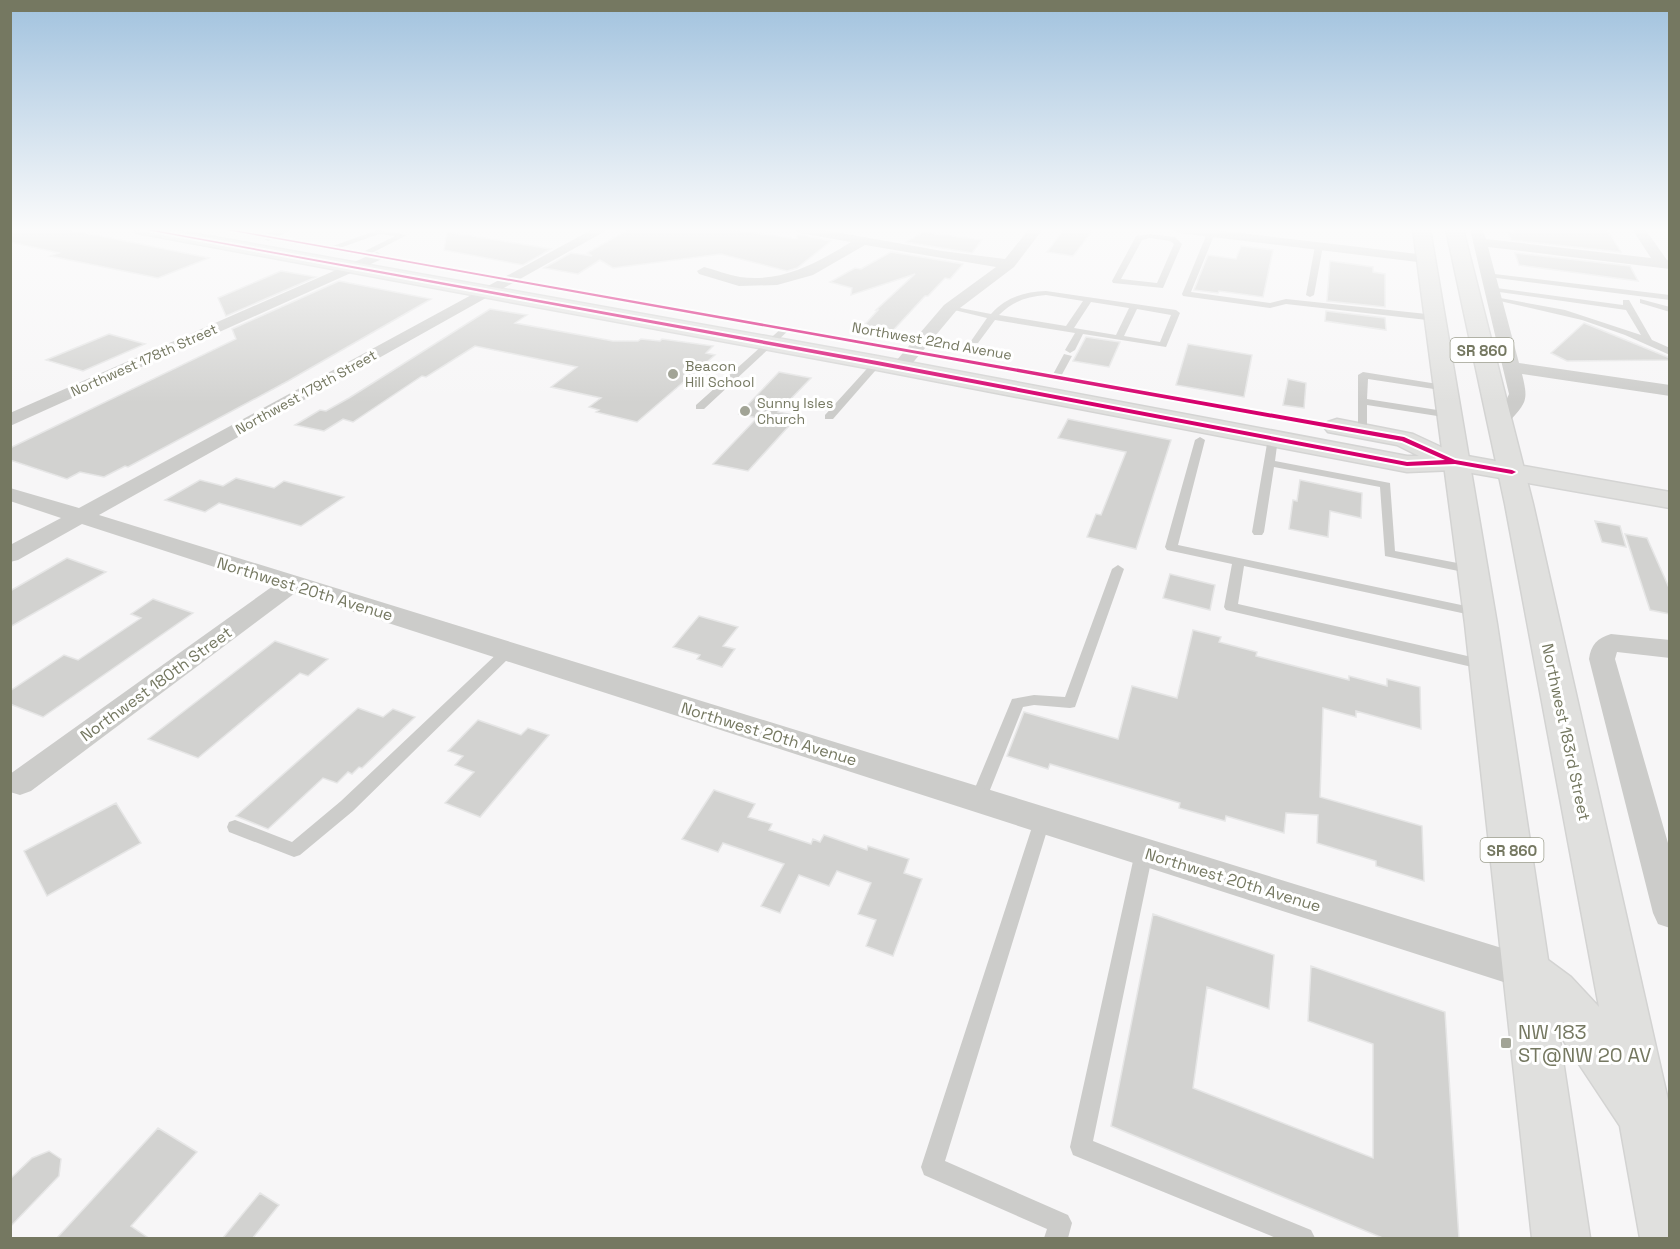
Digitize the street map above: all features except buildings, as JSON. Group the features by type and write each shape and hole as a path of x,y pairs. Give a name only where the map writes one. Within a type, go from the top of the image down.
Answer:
{"main road":[{"name":"Northwest 22nd Avenue","path":"466,287 486,293 778,336 896,361 1051,387 1362,432 1404,440 1455,462"},
{"name":"Northwest 22nd Avenue","path":"543,287 896,361"},
{"name":"SR 860","path":"1431,287 1455,462 1480,613 1561,1239"},
{"name":"Northwest 183rd Street","path":"1468,287 1512,472 1669,1239"},
{"name":"Northwest 22nd Avenue","path":"1051,387 1273,438 1407,464 1455,462 1670,500"},
{"path":"1528,973 1554,993 1580,1021 1645,1120"}],"street":[{"name":"Northwest 178th Street","path":"10,420 303,287"},
{"name":"Northwest 179th Street","path":"10,555 496,287"},
{"path":"896,361 950,308 978,287"},
{"path":"1492,288 1518,394 1514,405 1500,420"},
{"path":"1513,367 1670,391"},
{"name":"Northwest 20th Avenue","path":"10,494 1528,973"},
{"name":"Northwest 180th Street","path":"20,783 291,584"},
{"path":"1670,650 1629,642 1611,643 1604,650 1602,659 1670,913"}],"lane":[{"path":"1189,287 1186,294 1270,306 1287,301 1436,318"},
{"path":"1310,295 1311,287"},
{"path":"1492,288 1496,287"},
{"path":"1539,287 1546,308"},
{"path":"1585,287 1670,298"},
{"path":"1492,288 1630,308"},
{"path":"1492,288 1546,308 1620,329 1670,352"},
{"path":"1621,292 1649,342"},
{"path":"1621,292 1670,310"},
{"path":"950,308 993,317 1163,345 1176,313 1046,294 1024,294 1013,298 993,317 975,341"},
{"path":"1069,330 1088,300"},
{"path":"1119,337 1134,307"},
{"path":"1051,387 1080,331"},
{"path":"700,407 778,336"},
{"path":"829,417 896,361"},
{"path":"1362,432 1362,375 1388,381 1411,396 1450,415"},
{"path":"1363,400 1388,401 1446,388"},
{"path":"1258,532 1273,438"},
{"path":"1200,440 1171,547 1480,613"},
{"path":"1269,463 1386,485 1389,554 1473,570"},
{"path":"1239,561 1231,607 1487,666"},
{"path":"978,800 1017,703 1034,700 1070,703 1118,569"},
{"path":"235,827 294,850 347,806 507,652"},
{"path":"1042,820 932,1167 1060,1223 1056,1239"},
{"path":"1144,852 1081,1147 1303,1239"}],"cycle path":[{"path":"462,287 877,363 1407,464 1455,462 1512,472"},
{"path":"551,287 1404,439 1452,461"}],"place":[{"name":"Beacon Hill School","path":"673,374"},
{"name":"Sunny Isles Church","path":"745,411"},
{"name":"NW 183 ST@NW 20 AV","path":"1506,1043"}]}
